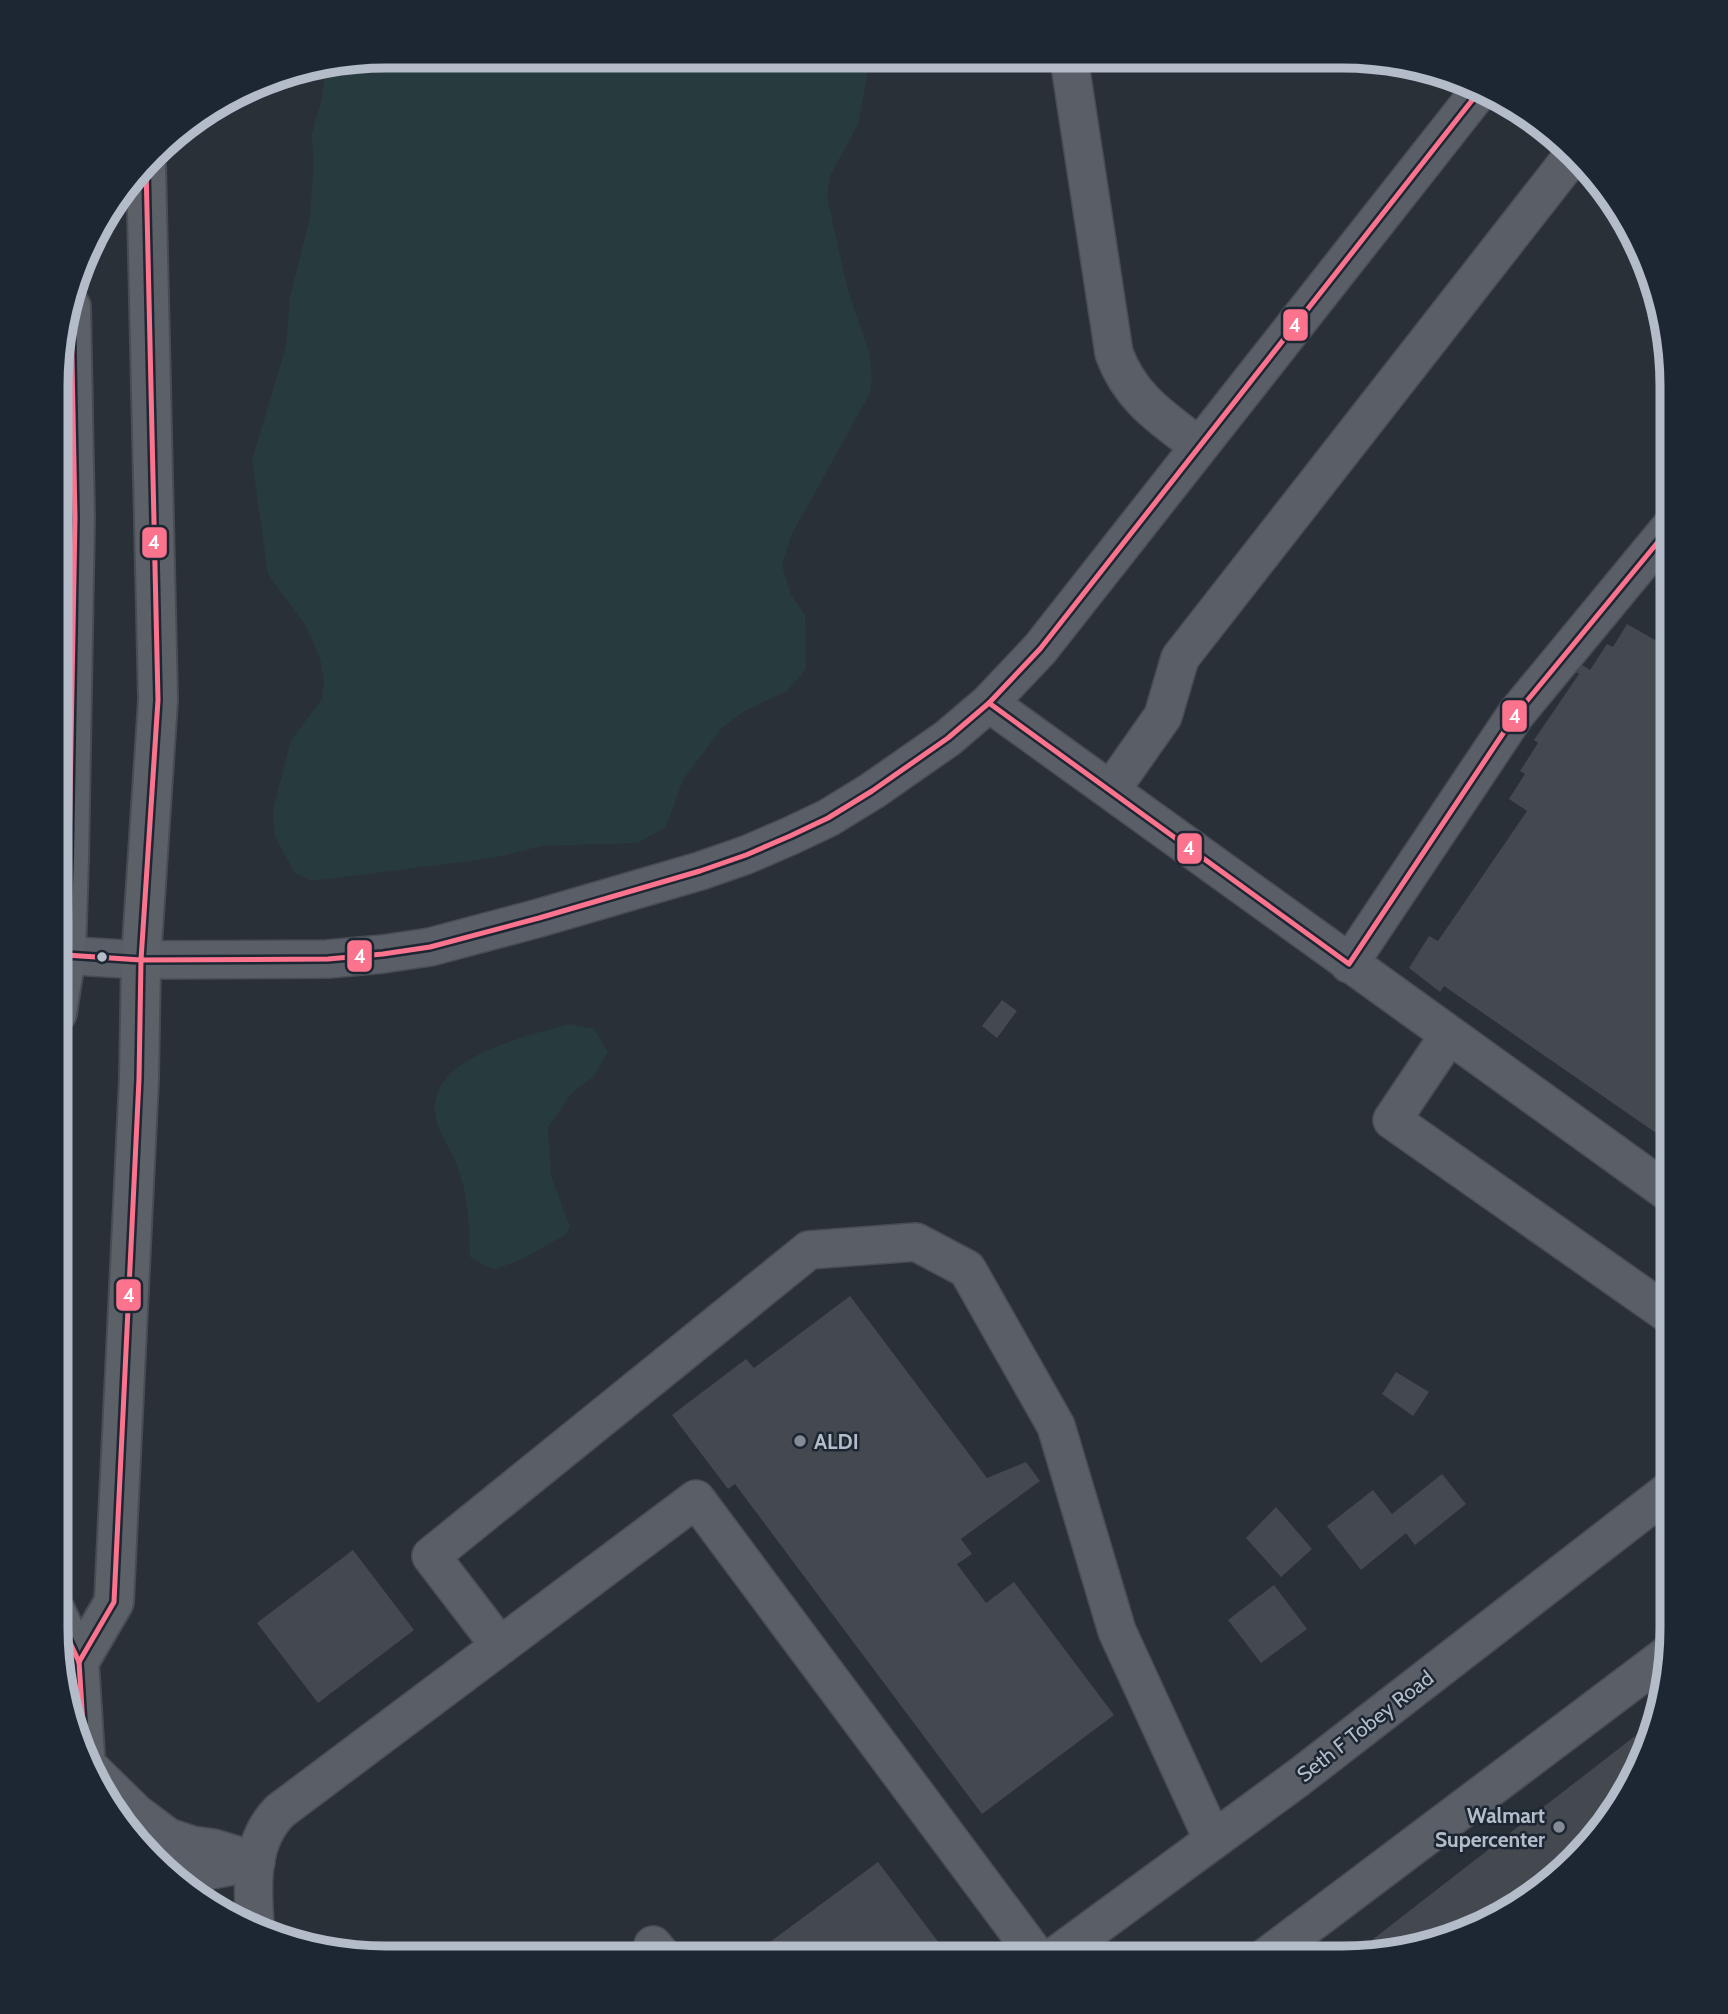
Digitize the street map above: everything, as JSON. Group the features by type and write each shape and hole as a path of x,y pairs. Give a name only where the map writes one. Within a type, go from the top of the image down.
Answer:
{"main road":[{"path":"76,1699 79,1662 114,1602 139,1079 141,960 158,699 146,178"},
{"path":"68,753 75,518 72,341"},
{"path":"69,1639 79,1662"}],"street":[{"path":"1071,68 1114,353 1120,370 1140,399 1199,446"},
{"path":"68,955 141,960 328,959 430,947 639,890 746,855 828,818 948,738 989,703 1040,649 1474,97"},
{"path":"1111,790 1164,716 1180,658 1568,162"},
{"path":"1349,964 1516,714 1660,540"},
{"path":"989,703 1660,1186"},
{"path":"1449,1035 1392,1119 1660,1308"},
{"path":"500,1646 431,1556 810,1250 916,1242 967,1269 1056,1426 1117,1631 1213,1840"},
{"name":"Seth F Tobey Road","path":"1069,1946 1298,1778 1660,1498"},
{"path":"255,1917 257,1850 260,1839 280,1811 696,1499 1029,1946"},
{"path":"1281,1946 1658,1662"},
{"path":"114,1791 136,1813 168,1837 256,1861"},
{"path":"186,1875 256,1861"}],"green space":[{"path":"869,68 858,124 830,176 827,196 847,287 870,355 872,380 870,393 792,534 782,565 791,595 805,615 806,669 787,691 744,711 722,728 683,780 666,827 637,843 542,846 493,858 312,881 295,873 275,837 273,810 291,740 322,699 324,681 320,658 306,626 268,574 252,460 286,347 290,297 310,217 314,156 311,136 322,99 325,74 366,69"},
{"path":"570,1024 594,1029 608,1052 594,1076 572,1093 548,1127 551,1176 570,1227 565,1235 522,1259 496,1269 488,1267 470,1257 464,1188 455,1160 437,1122 436,1100 444,1081 460,1066 481,1054 504,1043"}],"building":[{"path":"1627,624 1655,640 1660,633 1660,1136 1444,986 1440,992 1409,968 1429,936 1438,941 1527,811 1509,799 1525,774 1520,771 1538,743 1534,740 1579,674 1574,671 1579,663 1590,670 1607,644 1613,647"},
{"path":"1002,1000 1017,1011 997,1038 982,1026"},
{"path":"850,1296 987,1478 1026,1462 1040,1481 961,1539 972,1554 957,1564 986,1603 1014,1582 1114,1715 982,1814 735,1484 728,1489 672,1415 746,1359 754,1368"},
{"path":"1396,1372 1429,1392 1413,1416 1382,1394"},
{"path":"1442,1474 1466,1504 1415,1545 1406,1533 1361,1570 1327,1526 1373,1490 1392,1514"},
{"path":"1276,1507 1312,1549 1281,1577 1246,1538"},
{"path":"353,1550 414,1630 318,1703 257,1623"},
{"path":"1274,1585 1307,1629 1261,1663 1228,1620"},
{"name":"Walmart Supercenter","path":"1643,1730 1617,1787 1594,1821 1567,1853 1535,1880 1501,1903 1463,1922 1404,1940 1366,1945"},
{"path":"878,1862 939,1943 935,1946 765,1946"}],"transit line":[{"name":"4","path":"68,955 141,960 328,959 430,947 700,871 746,855 828,818 948,738 989,703 1040,649 1474,97"},
{"name":"4","path":"79,1662 114,1602 139,1079 141,960 158,700 146,178"},
{"name":"4","path":"68,890 75,518 72,341"},
{"name":"4","path":"989,703 1349,964 1516,714 1660,540"},
{"name":"4","path":"69,1639 79,1662 83,1723"}],"place":[{"name":"ALDI","path":"800,1441"},
{"name":"Walmart Supercenter","path":"1559,1827"}]}
